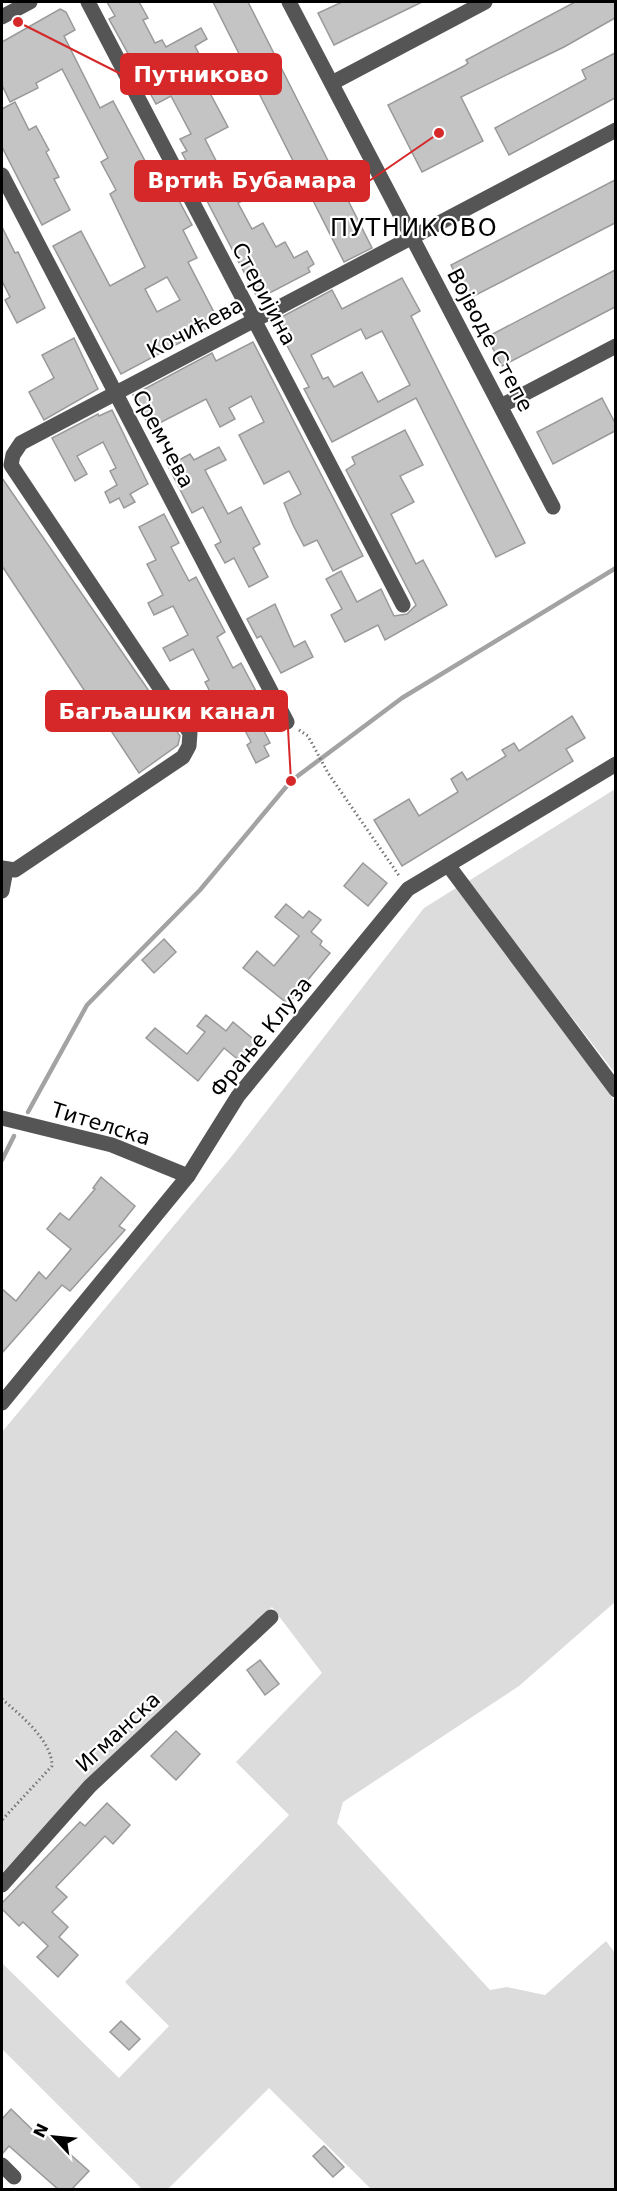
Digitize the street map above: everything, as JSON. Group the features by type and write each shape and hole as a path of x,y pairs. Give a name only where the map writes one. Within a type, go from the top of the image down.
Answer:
{"street":[{"path":"2,17 30,2"},
{"name":"Стеријина","path":"88,2 403,605"},
{"name":"Војводе Степе","path":"289,2 553,507"},
{"path":"332,82 485,2"},
{"name":"Кочићева","path":"4,869 15,870 183,757 190,740 190,733 11,465 13,455 21,443 615,130"},
{"name":"Сремчева","path":"2,175 287,722"},
{"path":"501,406 615,346"},
{"name":"Фрање Клуза","path":"2,1403 188,1176 238,1096 408,889 615,764"},
{"path":"448,865 615,1090"},
{"path":"2,891 4,869"},
{"name":"Тителска","path":"2,1118 112,1145 188,1176"},
{"name":"Игманска","path":"2,1885 90,1786 271,1617"},
{"path":"2,2165 14,2177"}],"path":[{"path":"308,736 328,773 408,889"},
{"path":"2,1699 21,1716 52,1754 52,1766 2,1820"}],"shaded area":[{"path":"615,789 615,1073 467,882"},
{"path":"456,888 615,1101 615,1602 519,1686 343,1802 337,1823 490,1990 507,1987 545,1995 606,1941 615,1953 615,2189 371,2189 269,2088 168,2189 142,2189 2,2049 2,1963 119,2078 169,2026 125,1982 289,1815 236,1762 322,1673 272,1607 134,1737 2,1873 2,1432 231,1157 424,908"}],"building":[{"path":"107,2 139,2 148,18 143,20 155,43 162,40 166,47 201,28 207,39 195,46 210,76 203,80 228,127 205,139 231,190 243,184 250,197 238,203 252,229 263,223 276,247 285,242 294,258 307,251 314,264 308,268 310,272 258,299 182,153 187,151 180,139 191,134 171,96 156,104 109,19 115,16"},
{"path":"213,2 248,2 372,248 344,262"},
{"path":"342,2 422,2 334,45 318,13"},
{"path":"575,2 615,2 615,18 564,47 461,97 483,141 422,172 388,105 464,66 468,63 466,60"},
{"path":"60,9 66,12 75,30 64,36 100,108 113,101 151,172 161,167 192,225 183,230 197,258 188,262 219,322 121,374 53,246 81,231 110,286 145,267 110,194 116,190 101,162 108,158 62,69 36,83 38,88 10,102 2,85 2,42","holes":["167,277 180,300 157,312 145,289"]},
{"path":"615,53 615,98 509,155 495,128 586,79 582,70"},
{"path":"15,102 29,130 36,126 49,150 46,152 59,177 54,179 70,210 42,225 2,147 2,109"},
{"path":"615,180 615,223 468,299 451,265"},
{"path":"2,227 15,253 18,252 45,308 17,323 5,300 10,297 2,281"},
{"path":"615,270 615,307 502,366 487,337"},
{"path":"402,278 420,311 411,316 525,543 496,557 416,398 332,442 304,389 309,387 274,321 332,290 342,309","holes":["361,329 366,339 382,331 410,385 378,402 362,372 334,387 328,377 323,379 311,355"]},
{"path":"74,338 98,389 44,420 29,392 54,378 42,355"},
{"path":"253,342 363,556 333,571 317,540 304,546 293,525 284,503 301,494 289,471 264,484 239,435 264,422 251,396 229,408 235,419 220,427 206,399 150,428 133,395 212,353 216,361"},
{"path":"602,398 615,423 615,431 553,464 537,432"},
{"path":"112,410 148,484 130,494 135,502 124,508 119,498 110,503 105,492 117,485 110,471 116,468 103,442 77,456 87,474 75,481 52,438 98,414 99,416"},
{"path":"405,430 423,465 400,476 414,502 391,514 416,564 423,560 447,605 385,640 378,625 345,642 331,615 342,609 326,579 341,571 357,602 381,589 394,616 407,614 416,605 346,470 355,464 352,457"},
{"path":"219,447 226,460 205,470 228,514 241,507 260,544 253,548 268,577 249,587 234,558 225,563 215,545 221,542 203,507 192,513 168,466 190,454 194,460"},
{"path":"2,478 180,736 178,745 139,773 2,566"},
{"path":"164,514 179,543 171,547 189,581 196,577 225,632 217,637 233,668 241,663 274,725 264,731 270,743 264,746 269,756 256,763 247,745 251,742 240,721 225,729 218,717 222,715 205,682 209,680 193,649 170,661 163,648 188,635 173,606 154,615 148,603 163,595 147,564 156,560 139,527"},
{"path":"275,604 294,647 305,641 313,657 281,673 261,636 257,638 247,619"},
{"path":"572,716 585,738 566,749 573,761 402,866 374,820 409,799 419,816 458,792 451,779 462,772 467,780 506,756 502,750 514,743 519,751"},
{"path":"363,863 387,883 368,906 344,886"},
{"path":"286,904 303,918 309,911 321,920 311,932 322,941 320,945 330,953 288,1004 243,968 257,951 274,966 299,936 275,917"},
{"path":"164,939 176,952 154,973 142,960"},
{"path":"206,1015 226,1031 233,1022 257,1042 241,1062 224,1048 198,1081 146,1038 155,1028 187,1054 205,1032 197,1026"},
{"path":"101,1177 135,1206 119,1226 125,1230 70,1291 62,1285 2,1353 2,1289 16,1301 39,1272 46,1279 71,1249 47,1229 60,1213 69,1220 95,1189 93,1188"},
{"path":"260,1660 279,1684 265,1695 247,1670"},
{"path":"176,1731 200,1754 176,1780 151,1756"},
{"path":"107,1803 130,1825 113,1844 105,1836 56,1887 67,1897 52,1912 68,1927 59,1937 78,1955 58,1977 37,1957 48,1946 23,1922 19,1926 2,1909 2,1903 80,1822 85,1826"},
{"path":"121,2021 140,2039 129,2050 110,2032"},
{"path":"11,2109 40,2137 45,2132 89,2171 71,2190 59,2190 9,2146 2,2154 2,2119"},
{"path":"324,2146 344,2167 333,2177 313,2156"}],"waterway":[{"path":"28,1112 87,1005 200,890 291,781 402,698 616,568"},
{"path":"2,1160 14,1136"}],"place":[{"name":"Путниково","path":"18,22"},
{"name":"Вртић Бубамара","path":"439,133"},
{"name":"Багљашки канал","path":"291,781"}],"district":[{"name":"ПУТНИКОВО","path":"414,228"}]}
